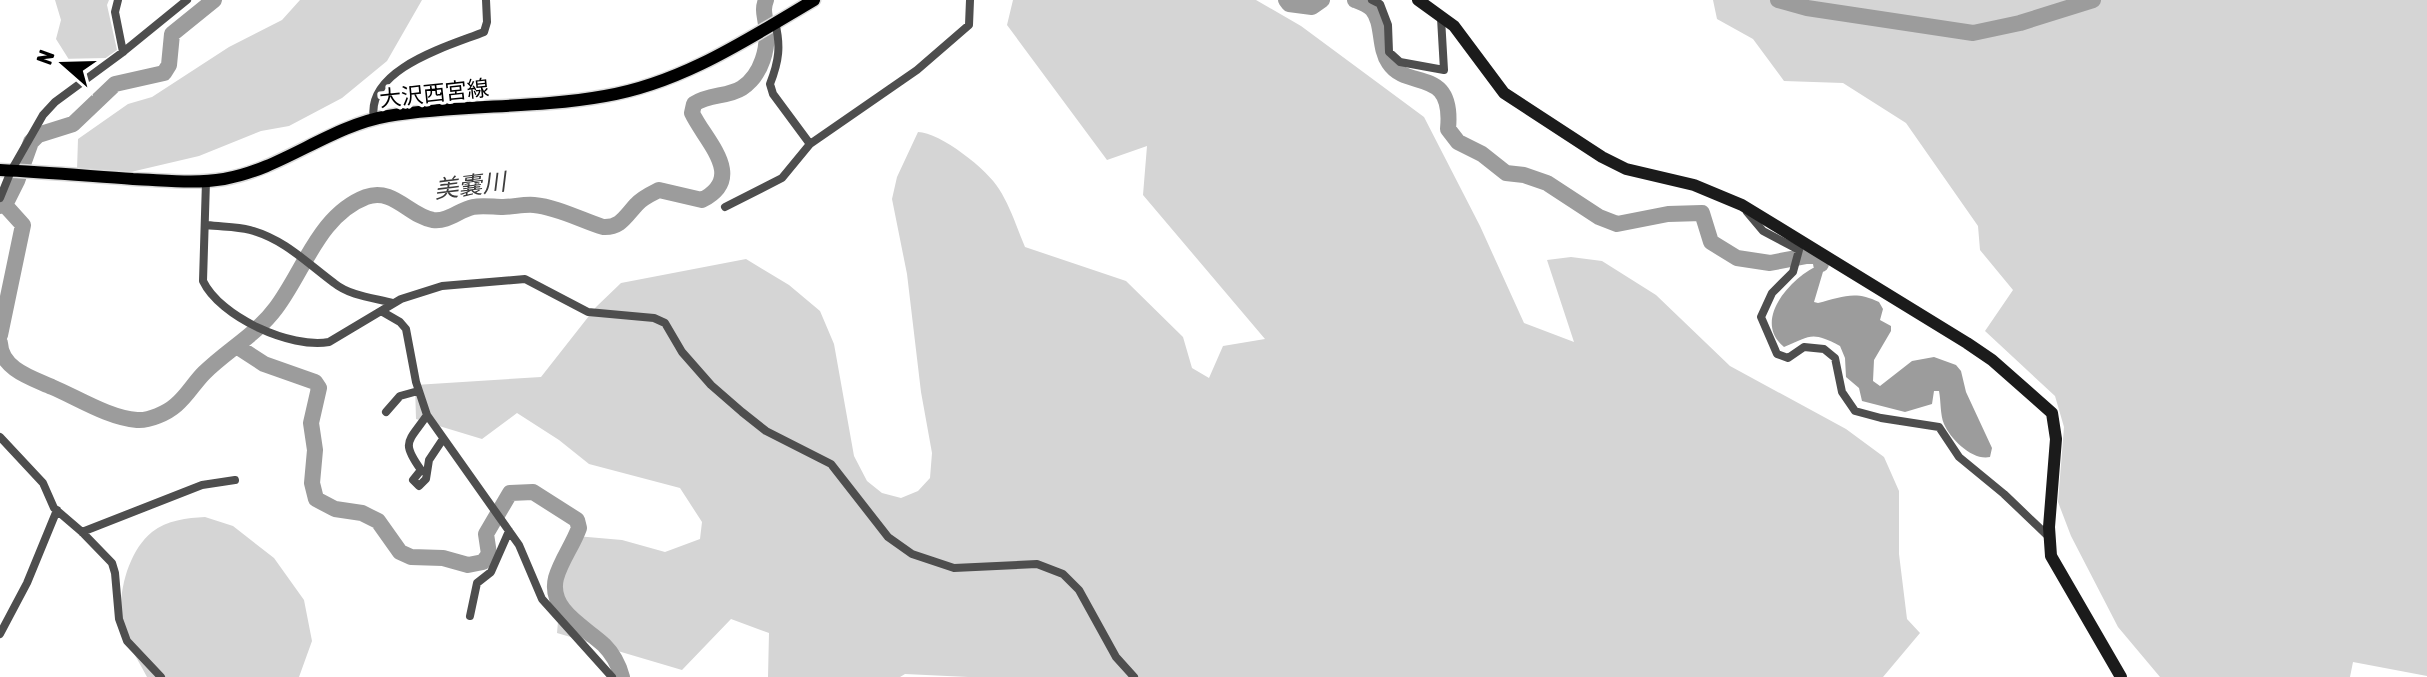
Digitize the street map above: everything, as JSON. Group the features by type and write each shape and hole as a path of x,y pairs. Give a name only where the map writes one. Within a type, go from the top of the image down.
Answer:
{"main road":[{"name":"大沢西宮線","path":"13,171 206,181 226,179 253,171 374,119 431,110 608,96 661,81 713,59 814,0"}],"street":[{"path":"118,0 115,12 123,52"},
{"path":"1,194 43,115 55,102 187,0"},
{"path":"374,119 372,111 379,94 403,66 484,32 486,0"},
{"path":"725,207 782,178 810,144 917,70 969,25 970,0"},
{"path":"1372,0 1380,4 1388,25 1389,52 1400,62 1444,70 1441,18"},
{"path":"1418,0 1465,37 1504,93 1602,157 1626,169 1694,185 1742,205 1967,343 1992,360 2052,413 2056,439 2049,538 2051,556 2121,677"},
{"path":"774,23 780,44 778,64 770,84 773,94 810,144"},
{"path":"206,181 203,281 207,290 249,323 301,343 329,342 394,303 442,286 525,279 588,312 645,316 665,323 682,352 711,385 766,431 831,464 888,537 912,554 954,568 1037,564 1063,574 1079,590 1116,657 1134,677"},
{"path":"1742,205 1763,231 1799,250 1793,272 1772,293 1761,317 1777,354 1788,358 1804,347 1824,349 1835,358 1842,392 1855,411 1939,427 1959,457 2004,494 2049,538"},
{"path":"207,225 249,230 291,249 331,280 354,293 394,303"},
{"path":"381,311 406,329 418,391 427,415 519,545 542,599 612,677"},
{"path":"386,412 400,396 418,391"},
{"path":"427,415 407,444 408,453 421,470 413,480 419,486 426,479 429,460 443,439"},
{"path":"0,437 43,483 57,510 112,563 119,619 127,641 161,677"},
{"path":"82,532 202,485 235,480"},
{"path":"0,634 33,570 57,510"},
{"path":"470,616 477,583 491,572 509,531"}],"shaded area":[{"path":"55,0 109,0 107,5 117,50 82,70 73,66 56,39 61,20"},
{"path":"300,0 422,0 387,61 342,98 289,126 261,131 199,156 118,175 77,170 78,139 128,104 152,97 229,47 282,20"},
{"path":"1013,0 1256,0 1301,26 1424,117 1480,226 1524,323 1574,342 1547,260 1571,257 1602,261 1656,295 1730,366 1846,429 1884,457 1899,491 1899,554 1907,619 1920,633 1883,677 968,677 905,674 900,677 768,677 769,633 731,619 682,670 557,633 562,575 576,536 622,540 665,552 700,539 702,522 680,488 589,464 517,413 482,439 416,419 415,385 541,377 596,307 621,283 746,259 789,285 820,311 834,344 854,456 867,481 882,493 901,498 918,491 930,478 932,453 921,392 907,274 892,199 897,177 918,132 950,145 993,181 1007,203 1025,247 1126,281 1183,337 1192,368 1209,378 1223,346 1265,339 1143,195 1147,146 1107,160 1007,25"},
{"path":"1713,0 2427,0 2427,676 2353,662 2350,677 2160,677 2118,627 2071,536 2058,502 2064,427 2055,396 1985,331 2013,290 1980,250 1978,226 1906,123 1843,83 1784,81 1753,39 1717,19"},
{"path":"1821,264 1825,265 1814,302 1848,296 1870,298 1879,302 1883,309 1880,320 1891,326 1874,360 1873,381 1880,386 1912,361 1934,357 1956,365 1992,448 1990,457 1970,453 1947,430 1939,391 1934,391 1932,404 1905,412 1862,401 1859,388 1846,377 1845,358 1840,346 1823,338 1811,337 1784,347 1775,336 1772,324 1779,300 1798,278"},
{"path":"205,517 233,526 274,558 304,600 312,641 299,677 147,677 126,638 122,620 122,593 129,565 143,541 158,528 177,520"}],"waterway":[{"path":"5,205 31,142 38,135 73,124 115,84 164,73 169,65 172,34 214,0"},
{"name":"美嚢川","path":"0,343 6,360 27,376 116,416 147,419 163,414 176,405 204,373 260,326 276,308 324,230 350,205 366,197 376,195 393,199 433,220 477,206 530,205 551,208 603,227 618,224 641,200 659,190 702,200 715,191 721,181 722,170 719,158 692,113 694,104 737,91 755,76 765,51 766,0"},
{"path":"1286,0 1289,4 1312,7 1322,0"},
{"path":"1355,0 1376,15 1389,63 1397,71 1437,87 1448,109 1448,129 1458,142 1482,154 1506,173 1547,183 1599,217 1617,224 1668,214 1702,213 1711,242 1737,258 1770,263 1812,255 1821,258 1821,264"},
{"path":"1778,0 1807,8 1973,33 2020,23 2093,0"},
{"name":"美嚢川","path":"0,206 5,205 23,225 0,335"},
{"path":"238,347 264,364 315,382 319,388 311,423 315,450 312,483 316,499 335,509 362,513 378,521 400,552 411,557 443,558 468,565 483,562 489,554 486,534 510,493 533,492 577,520 579,528 556,578 557,599 570,617 607,649 622,677"}]}
